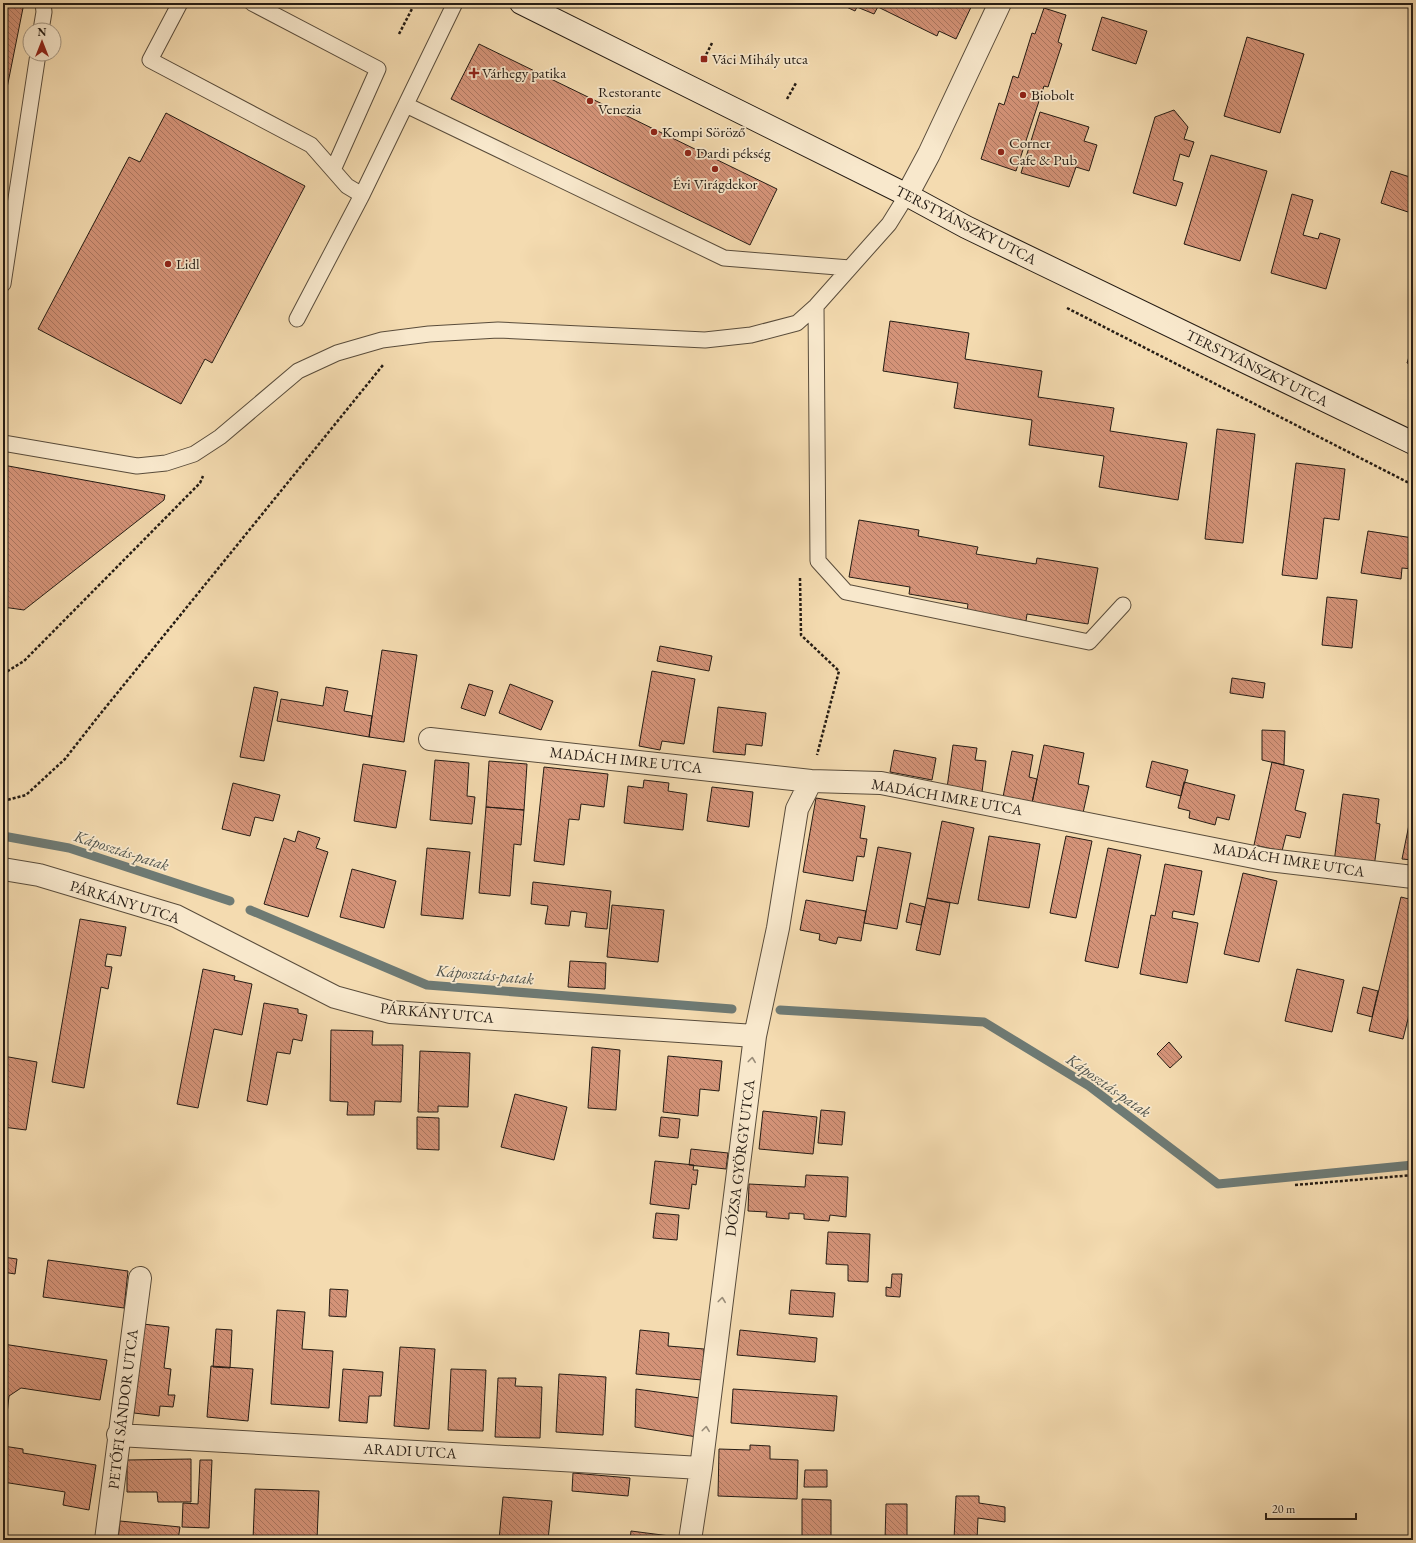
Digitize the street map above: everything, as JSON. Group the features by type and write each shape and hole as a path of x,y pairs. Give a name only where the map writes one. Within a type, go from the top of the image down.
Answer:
{"street":[{"name":"TERSTYÁNSZKY UTCA","path":"521,3 907,195 993,240 1413,443"},
{"path":"907,195 929,154 1000,3"},
{"name":"MADÁCH IMRE UTCA","path":"430,739 810,781 881,783 1269,860 1413,877"},
{"name":"DÓZSA GYÖRGY UTCA","path":"690,1540 701,1468 755,1036 778,928 797,809 810,781"},
{"name":"PÁRKÁNY UTCA","path":"3,869 38,876 176,916 335,997 390,1012 755,1036"},
{"name":"PETŐFI SÁNDOR UTCA","path":"106,1540 118,1435 140,1278"},
{"name":"ARADI UTCA","path":"118,1435 701,1468"}],"lane":[{"path":"42,22 44,12 43,3"},
{"path":"180,3 150,60 311,145 347,186 362,195"},
{"path":"252,3 378,69 333,170"},
{"path":"297,319 362,195 455,3"},
{"path":"3,284 37,62"},
{"path":"406,105 724,258 850,268"},
{"path":"3,443 136,466 166,463 194,454 220,437 298,372 337,353 382,340 430,334 498,330 705,340 751,335 797,323 816,306 893,220 907,195"},
{"path":"816,306 818,561 846,592 1089,642 1123,605"}],"path":[{"path":"399,34 414,3"},
{"path":"704,59 712,42"},
{"path":"787,99 796,83"},
{"path":"1063,306 1413,484"},
{"path":"3,801 26,796 65,759 386,362 396,338"},
{"path":"3,674 24,661 200,483 220,437"},
{"path":"810,781 839,671"},
{"path":"1295,1185 1413,1175"}],"building":[{"path":"3,3 24,3 3,108"},
{"path":"838,3 880,3 874,14 857,7 855,11"},
{"path":"880,3 973,3 956,39 939,31 937,36 878,7"},
{"path":"1044,8 1066,15 1058,42 1062,44 1048,87 1044,86 1016,171 981,159 999,103 1004,105 1013,76 1018,78 1032,33 1035,34"},
{"path":"1102,17 1147,31 1136,64 1092,50"},
{"path":"1247,37 1304,54 1280,133 1224,116"},
{"path":"479,44 777,189 750,245 451,99"},
{"path":"1174,110 1188,127 1184,139 1194,142 1189,157 1180,154 1173,180 1183,183 1176,206 1133,193 1155,117"},
{"path":"1040,112 1089,127 1084,141 1097,145 1089,171 1076,167 1069,187 1021,173"},
{"name":"Lidl","path":"166,113 305,186 212,363 205,359 181,404 38,329 129,157 140,162"},
{"path":"1211,155 1267,171 1240,261 1184,244"},
{"path":"1391,171 1413,178 1413,206 1411,213 1381,203"},
{"path":"1292,194 1313,200 1303,235 1318,239 1320,233 1340,239 1326,289 1271,273"},
{"path":"890,321 969,333 965,359 1042,371 1038,397 1114,408 1110,431 1187,443 1178,500 1099,487 1104,456 1029,445 1032,420 954,408 958,383 883,371"},
{"path":"1413,344 1413,365 1407,363"},
{"path":"1217,429 1255,434 1243,543 1205,539"},
{"path":"1296,463 1345,469 1339,520 1324,518 1317,579 1282,575"},
{"path":"3,465 165,495 164,500 24,610 3,607"},
{"path":"859,520 919,530 918,536 978,547 976,554 1036,564 1037,558 1098,568 1088,624 1027,614 1026,621 967,611 968,604 909,594 910,587 849,577"},
{"path":"1368,531 1413,538 1413,569 1402,568 1401,579 1361,573"},
{"path":"1327,597 1357,600 1352,648 1322,645"},
{"path":"660,646 712,656 709,671 657,661"},
{"path":"382,650 417,655 404,742 369,737"},
{"path":"652,671 695,679 684,744 662,741 660,750 639,746"},
{"path":"1232,678 1265,683 1263,698 1230,693"},
{"path":"469,684 493,691 485,716 461,708"},
{"path":"510,684 553,701 541,730 499,713"},
{"path":"254,687 278,692 264,761 240,757"},
{"path":"326,687 348,691 344,711 372,716 369,737 277,721 281,699 323,706"},
{"path":"718,707 766,713 762,746 746,744 745,755 713,752"},
{"path":"1262,730 1285,731 1284,765 1262,760"},
{"path":"953,745 977,748 975,760 986,761 982,792 947,788"},
{"path":"1044,745 1084,753 1078,784 1089,786 1083,813 1032,803"},
{"path":"894,750 936,758 932,780 890,772"},
{"path":"1012,751 1033,755 1029,777 1037,779 1032,803 1003,797"},
{"path":"435,760 469,763 467,796 475,797 472,824 430,820"},
{"path":"489,761 527,764 524,810 486,807"},
{"path":"1152,761 1188,770 1181,796 1146,787"},
{"path":"1272,762 1304,770 1295,810 1306,813 1300,838 1286,835 1282,851 1254,845"},
{"path":"363,764 406,771 396,828 354,821"},
{"path":"544,767 608,774 604,807 581,804 579,820 569,819 564,865 534,861"},
{"path":"644,780 669,783 668,791 687,794 683,830 624,823 628,786 643,788"},
{"path":"1184,782 1235,795 1229,820 1217,817 1215,825 1189,818 1190,811 1178,808"},
{"path":"233,783 280,795 273,821 255,817 250,836 222,829"},
{"path":"712,787 753,792 749,827 707,821"},
{"path":"1343,794 1379,799 1376,823 1380,824 1374,867 1334,862"},
{"path":"816,798 865,806 860,838 867,839 864,857 857,856 853,881 803,872"},
{"path":"1413,805 1413,860 1402,859"},
{"path":"486,807 524,810 521,845 514,844 510,896 479,893"},
{"path":"942,821 974,828 958,904 927,898"},
{"path":"298,831 320,838 316,848 328,852 308,917 264,904 284,838 295,842"},
{"path":"989,836 1040,844 1029,908 978,900"},
{"path":"1066,836 1092,841 1076,918 1050,913"},
{"path":"878,847 911,853 897,929 864,923"},
{"path":"427,848 470,852 463,919 421,915"},
{"path":"1108,848 1141,855 1118,968 1085,961"},
{"path":"1165,864 1202,871 1194,915 1173,911 1172,918 1198,923 1187,983 1140,974 1151,915 1155,916"},
{"path":"352,869 396,881 384,928 340,917"},
{"path":"1243,873 1277,881 1259,962 1224,954"},
{"path":"533,882 611,891 607,929 585,927 587,913 571,911 569,926 545,924 548,906 531,904"},
{"path":"1401,897 1413,900 1413,999 1403,1039 1369,1031"},
{"path":"927,898 950,903 940,955 916,950"},
{"path":"806,900 866,911 861,941 838,937 836,944 819,940 820,934 800,930"},
{"path":"910,903 925,907 921,925 906,922"},
{"path":"612,905 664,910 658,962 607,957"},
{"path":"80,919 126,927 121,956 107,954 105,966 112,967 108,989 101,987 84,1088 52,1082"},
{"path":"570,961 606,963 605,989 568,987"},
{"path":"203,969 235,976 234,980 252,984 242,1035 214,1029 198,1108 177,1104"},
{"path":"1297,969 1344,980 1332,1032 1285,1021"},
{"path":"1363,987 1378,991 1372,1017 1357,1013"},
{"path":"264,1003 298,1009 298,1013 307,1015 302,1041 293,1039 290,1054 277,1052 267,1105 247,1101"},
{"path":"331,1030 373,1031 372,1045 403,1045 401,1102 375,1101 374,1115 347,1115 348,1102 330,1101"},
{"path":"1169,1042 1182,1057 1170,1068 1157,1054"},
{"path":"592,1047 620,1050 616,1110 588,1108"},
{"path":"420,1051 470,1053 468,1107 438,1106 438,1112 418,1112"},
{"path":"3,1056 37,1062 26,1130 3,1127"},
{"path":"668,1056 722,1061 719,1091 700,1089 698,1116 663,1112"},
{"path":"515,1094 567,1107 554,1160 501,1147"},
{"path":"821,1110 845,1112 842,1145 818,1143"},
{"path":"763,1111 817,1117 813,1154 759,1149"},
{"path":"417,1117 439,1118 439,1150 417,1149"},
{"path":"661,1117 680,1119 678,1138 659,1136"},
{"path":"691,1149 728,1153 726,1169 689,1165"},
{"path":"655,1161 694,1165 693,1170 698,1170 696,1185 692,1184 689,1209 650,1204"},
{"path":"806,1175 848,1177 846,1217 830,1215 829,1221 804,1219 804,1214 789,1213 789,1219 766,1217 767,1212 748,1211 749,1184 805,1187"},
{"path":"656,1213 679,1215 677,1240 653,1238"},
{"path":"828,1232 870,1234 868,1282 848,1281 848,1265 826,1264"},
{"path":"3,1257 17,1259 15,1274 3,1272"},
{"path":"48,1260 128,1271 124,1308 43,1297"},
{"path":"892,1274 902,1274 900,1297 886,1296 886,1287 891,1288"},
{"path":"330,1289 348,1290 346,1317 329,1316"},
{"path":"791,1290 835,1293 833,1317 789,1314"},
{"path":"277,1310 305,1312 302,1349 333,1351 329,1408 271,1404"},
{"path":"143,1324 169,1327 164,1368 171,1369 168,1395 175,1395 173,1407 160,1406 159,1416 134,1413"},
{"path":"216,1329 232,1330 230,1368 213,1367"},
{"path":"640,1330 669,1333 668,1346 704,1349 702,1380 636,1374"},
{"path":"740,1330 817,1338 815,1362 737,1355"},
{"path":"3,1344 107,1360 100,1400 21,1388 9,1396 7,1414 3,1413"},
{"path":"400,1347 435,1349 429,1429 394,1426"},
{"path":"211,1366 253,1369 248,1421 207,1417"},
{"path":"343,1369 383,1372 381,1396 369,1396 367,1423 339,1421"},
{"path":"451,1369 486,1370 483,1431 448,1430"},
{"path":"559,1374 606,1377 603,1435 556,1432"},
{"path":"498,1378 516,1378 515,1386 542,1387 540,1438 495,1437"},
{"path":"636,1389 700,1398 697,1437 635,1427"},
{"path":"733,1389 837,1396 834,1431 731,1423"},
{"path":"750,1445 770,1446 770,1459 798,1460 797,1499 718,1496 719,1449 750,1450"},
{"path":"3,1446 23,1449 23,1453 96,1465 89,1510 63,1505 65,1492 3,1482"},
{"path":"191,1459 191,1502 158,1502 157,1492 127,1492 127,1460"},
{"path":"200,1460 212,1460 209,1528 182,1527 183,1503 198,1504"},
{"path":"805,1470 827,1470 827,1487 804,1487"},
{"path":"573,1473 630,1478 628,1496 572,1491"},
{"path":"255,1489 319,1491 317,1540 253,1540"},
{"path":"956,1496 979,1496 979,1503 1005,1507 1005,1522 978,1518 977,1540 954,1540"},
{"path":"503,1497 552,1501 548,1540 499,1540"},
{"path":"802,1499 831,1500 831,1540 802,1540"},
{"path":"886,1504 907,1504 907,1540 885,1540"},
{"path":"120,1521 180,1527 178,1540 118,1540"},
{"path":"631,1531 670,1536 670,1540 630,1540"}],"waterway":[{"name":"Káposztás-patak","path":"3,836 69,848 230,901"},
{"name":"Káposztás-patak","path":"250,910 427,985 732,1009"},
{"name":"Káposztás-patak","path":"780,1010 984,1022 1089,1086 1218,1184 1413,1165"}],"place":[{"name":"Váci Mihály utca","path":"704,59"},
{"name":"Várhegy patika","path":"474,73"},
{"name":"Biobolt","path":"1023,95"},
{"name":"Restorante Venezia","path":"590,101"},
{"name":"Kompi Söröző","path":"654,132"},
{"name":"Corner Cafe & Pub","path":"1001,152"},
{"name":"Dardi pékség","path":"688,153"},
{"name":"Évi Virágdekor","path":"715,169"},
{"name":"Lidl","path":"168,264"}]}
